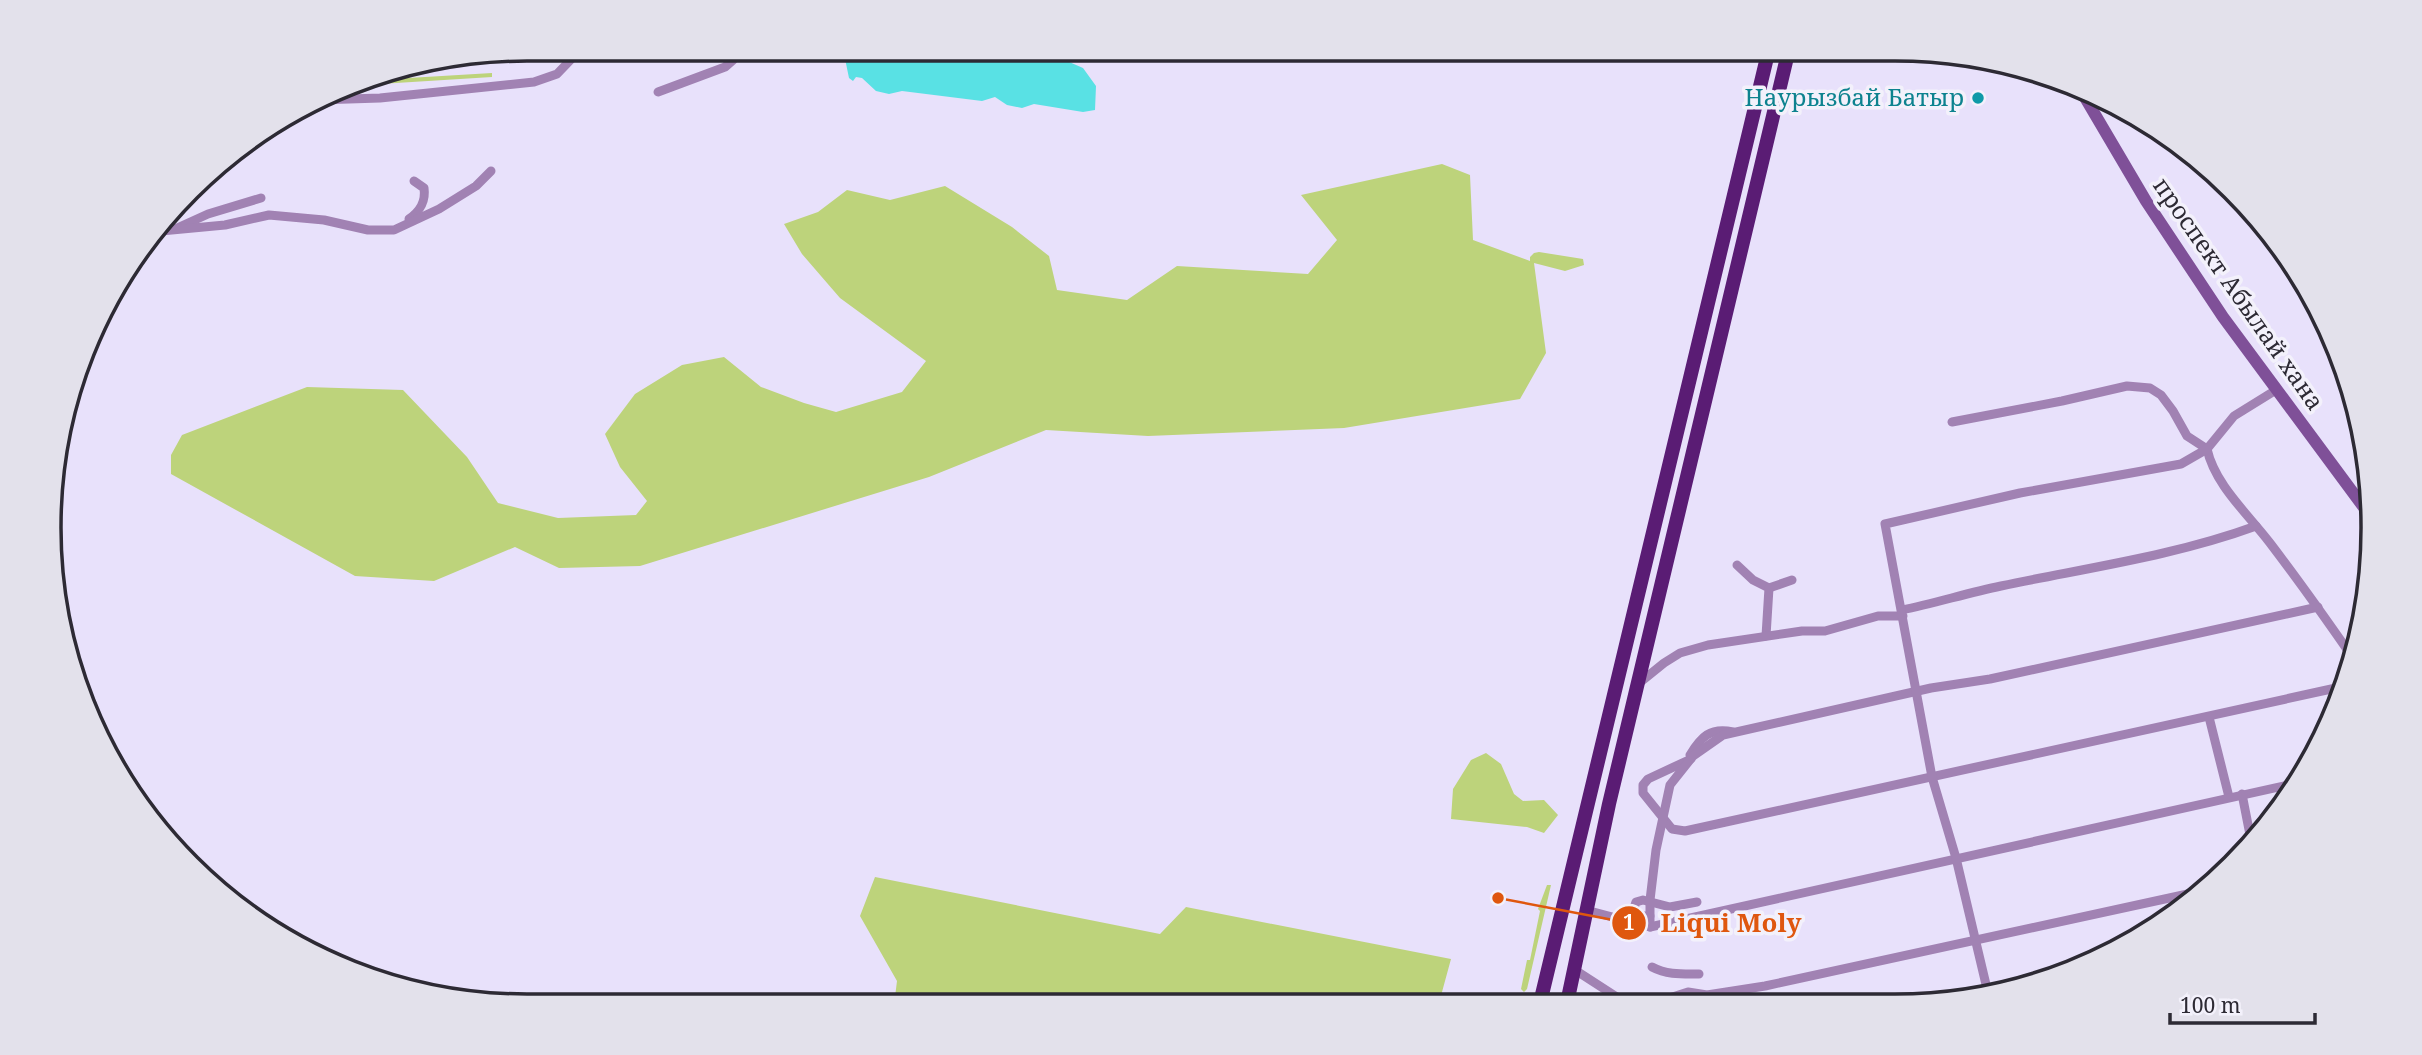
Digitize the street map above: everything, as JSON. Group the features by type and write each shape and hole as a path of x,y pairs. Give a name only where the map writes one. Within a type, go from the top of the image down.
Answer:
{"highway":[{"path":"1542,994 1766,61"},
{"path":"1568,994 1638,684 1786,61"}],"main road":[{"name":"проспект Абылай хана","path":"2089,104 2146,201 2223,317 2360,503"}],"street":[{"path":"352,96 380,98 534,82 557,74 569,61"},
{"path":"658,92 725,67 732,61"},
{"path":"169,231 225,225 269,215 324,220 368,230 396,229 439,209 476,186 491,172"},
{"path":"396,229 415,215 422,206 424,188 414,181"},
{"path":"170,229 261,198"},
{"path":"1952,422 2127,386 2150,388 2161,395 2188,436 2207,449 2211,464 2220,480 2345,647"},
{"path":"1986,985 1956,858 1932,777 1885,524 2020,493 2182,464 2207,449 2234,416 2276,390"},
{"path":"1638,684 1681,653 1708,645 1825,631 2001,586 2190,546 2256,526"},
{"path":"1737,565 1753,580 1769,588 1792,580"},
{"path":"1766,636 1769,588"},
{"path":"1650,927 1656,850 1670,785 1691,759 1723,735 1917,691 1990,679 2318,607"},
{"path":"1691,759 1648,779 1643,785 1643,793 1657,809 1662,820 1672,829 1685,831 2331,690"},
{"path":"2209,717 2229,797"},
{"path":"1586,910 1650,927 2283,786"},
{"path":"2242,794 2249,830"},
{"path":"1713,994 1765,986 2179,896"},
{"path":"1650,916 1636,915 1636,902 1643,900 1670,906 1698,902"},
{"path":"1652,967 1677,974 1699,974"},
{"path":"1575,970 1612,994"},
{"path":"1677,974 1705,994"},
{"path":"1682,994 1701,994"}],"shaded area":[{"path":"845,61 1067,61 1083,68 1096,86 1095,110 1083,112 1034,104 1022,108 1007,105 995,97 982,101 902,91 889,94 876,91 862,78 856,77 853,81 849,78"},
{"path":"492,73 492,77 386,84 403,78"},
{"path":"1442,164 1470,175 1473,240 1530,261 1534,253 1539,252 1583,259 1584,265 1565,271 1534,263 1546,353 1520,399 1344,428 1148,436 1046,430 929,477 640,566 559,568 515,547 434,581 355,576 171,474 171,455 182,435 307,387 403,390 467,457 498,503 558,518 636,515 647,501 620,467 605,434 635,394 682,365 724,357 761,387 836,412 902,392 926,361 840,298 802,254 784,224 818,212 847,190 890,200 945,186 1012,227 1049,256 1057,290 1127,300 1177,266 1308,274 1337,240 1301,195"},
{"path":"1486,753 1501,764 1514,794 1523,801 1544,800 1558,815 1544,833 1527,827 1451,819 1453,789 1471,760"},
{"path":"875,877 1160,934 1186,907 1451,959 1441,994 895,994 897,981 860,916"},
{"path":"1547,885 1551,885 1527,989 1524,992 1521,989 1527,960 1530,960 1540,911 1538,909"}],"place":[{"name":"Наурызбай Батыр","path":"1978,98"},
{"name":"Liqui Moly","path":"1498,898"}]}
